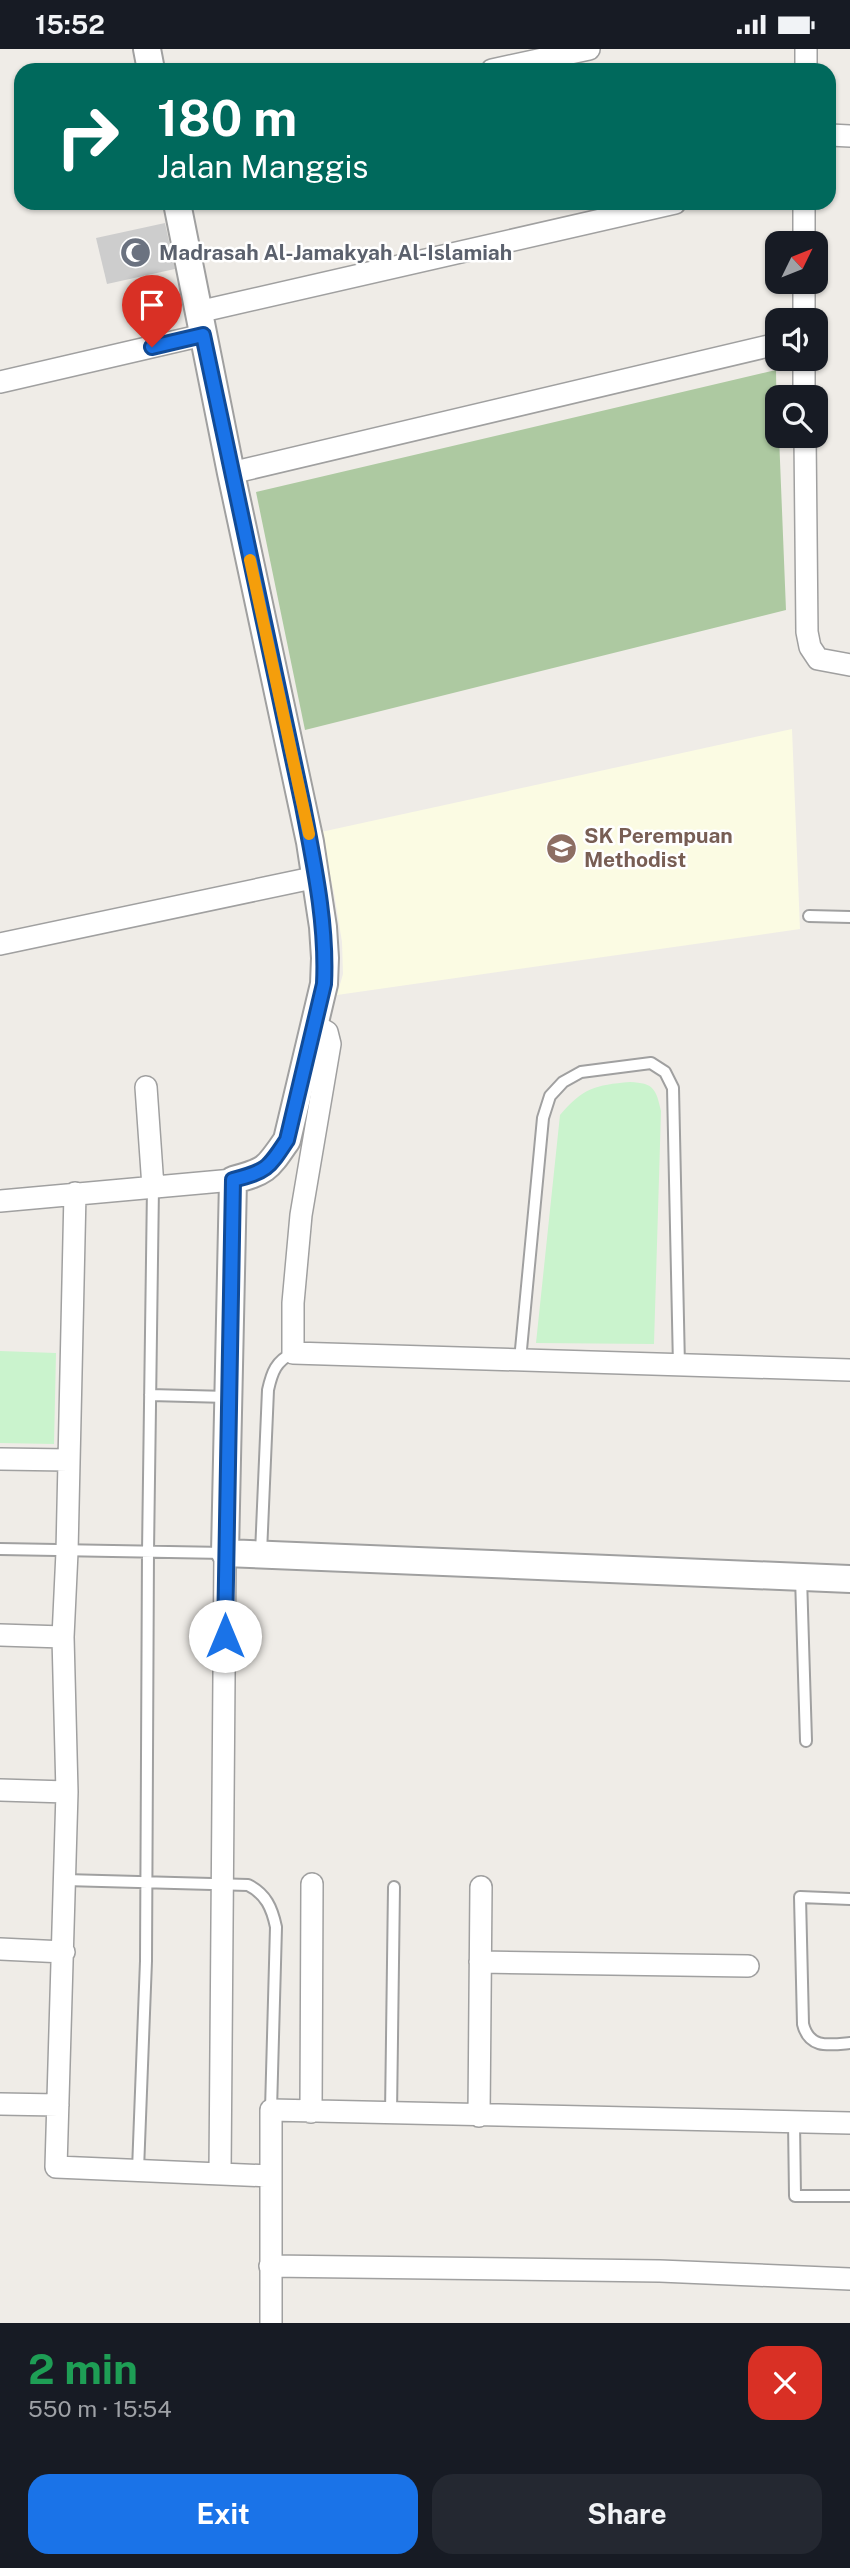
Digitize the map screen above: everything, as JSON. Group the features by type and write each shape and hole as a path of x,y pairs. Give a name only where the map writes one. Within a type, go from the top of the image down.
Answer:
{"street":[{"path":"524,63 589,49"},
{"path":"0,1201 233,1180 261,1172 274,1160 287,1140 324,984 325,958 317,877 178,210"},
{"path":"0,382 201,324 648,210"},
{"path":"804,210 804,231"},
{"path":"231,473 765,347"},
{"path":"805,448 807,632 810,647 818,659 850,665"},
{"path":"0,944 317,877"},
{"path":"315,1025 327,1033 330,1044 301,1215 293,1303 293,1353 850,1370"},
{"path":"146,1087 153,1187"},
{"path":"220,2173 225,1553 233,1180"},
{"path":"75,1193 63,1637 67,1792 64,1952 56,2167 270,2176"},
{"path":"0,1459 68,1460"},
{"path":"225,1553 850,1579"},
{"path":"0,1635 63,1637"},
{"path":"0,1790 67,1792"},
{"path":"311,2112 312,1884"},
{"path":"479,2116 481,1887"},
{"path":"0,1949 64,1952"},
{"path":"481,1962 748,1966"},
{"path":"0,2104 58,2105"},
{"path":"271,2323 271,2110 850,2123"},
{"path":"270,2266 660,2271 850,2279"}],"lane":[{"path":"809,916 850,916"},
{"path":"520,1360 543,1118 550,1096 563,1083 581,1072 651,1063 665,1072 673,1088 679,1366"},
{"path":"138,2170 146,1961 153,1187"},
{"path":"261,1554 268,1390 273,1371 282,1358 293,1353"},
{"path":"150,1395 229,1397"},
{"path":"0,1549 225,1553"},
{"path":"802,1577 806,1741"},
{"path":"65,1880 248,1885 257,1889 272,1909 276,1927 271,2110"},
{"path":"391,2114 394,1887"},
{"path":"850,1899 800,1897 803,2024 806,2035 827,2045 850,2043"},
{"path":"794,2122 795,2196 850,2196"}],"shaded area":[{"name":"Madrasah Al-Jamakyah Al-Islamiah","path":"165,223 175,269 107,284 96,238"},
{"name":"SK Perempuan Methodist","path":"792,729 800,929 337,995 343,974 342,942 321,832"}],"green space":[{"path":"776,371 776,385 765,385 765,448 779,448 786,610 305,730 256,492"},
{"path":"630,1082 644,1084 653,1089 661,1111 654,1344 536,1343 560,1115 590,1089"},
{"path":"0,1351 56,1353 54,1444 0,1443"}],"slow traffic":[{"path":"250,560 309,834"}],"place":[{"name":"Madrasah Al-Jamakyah Al-Islamiah","path":"136,253"},
{"name":"SK Perempuan Methodist","path":"561,848"}],"route":[{"path":"152,347 203,335 317,877 325,958 324,984 287,1140 274,1160 261,1172 233,1180 225,1636"}]}
